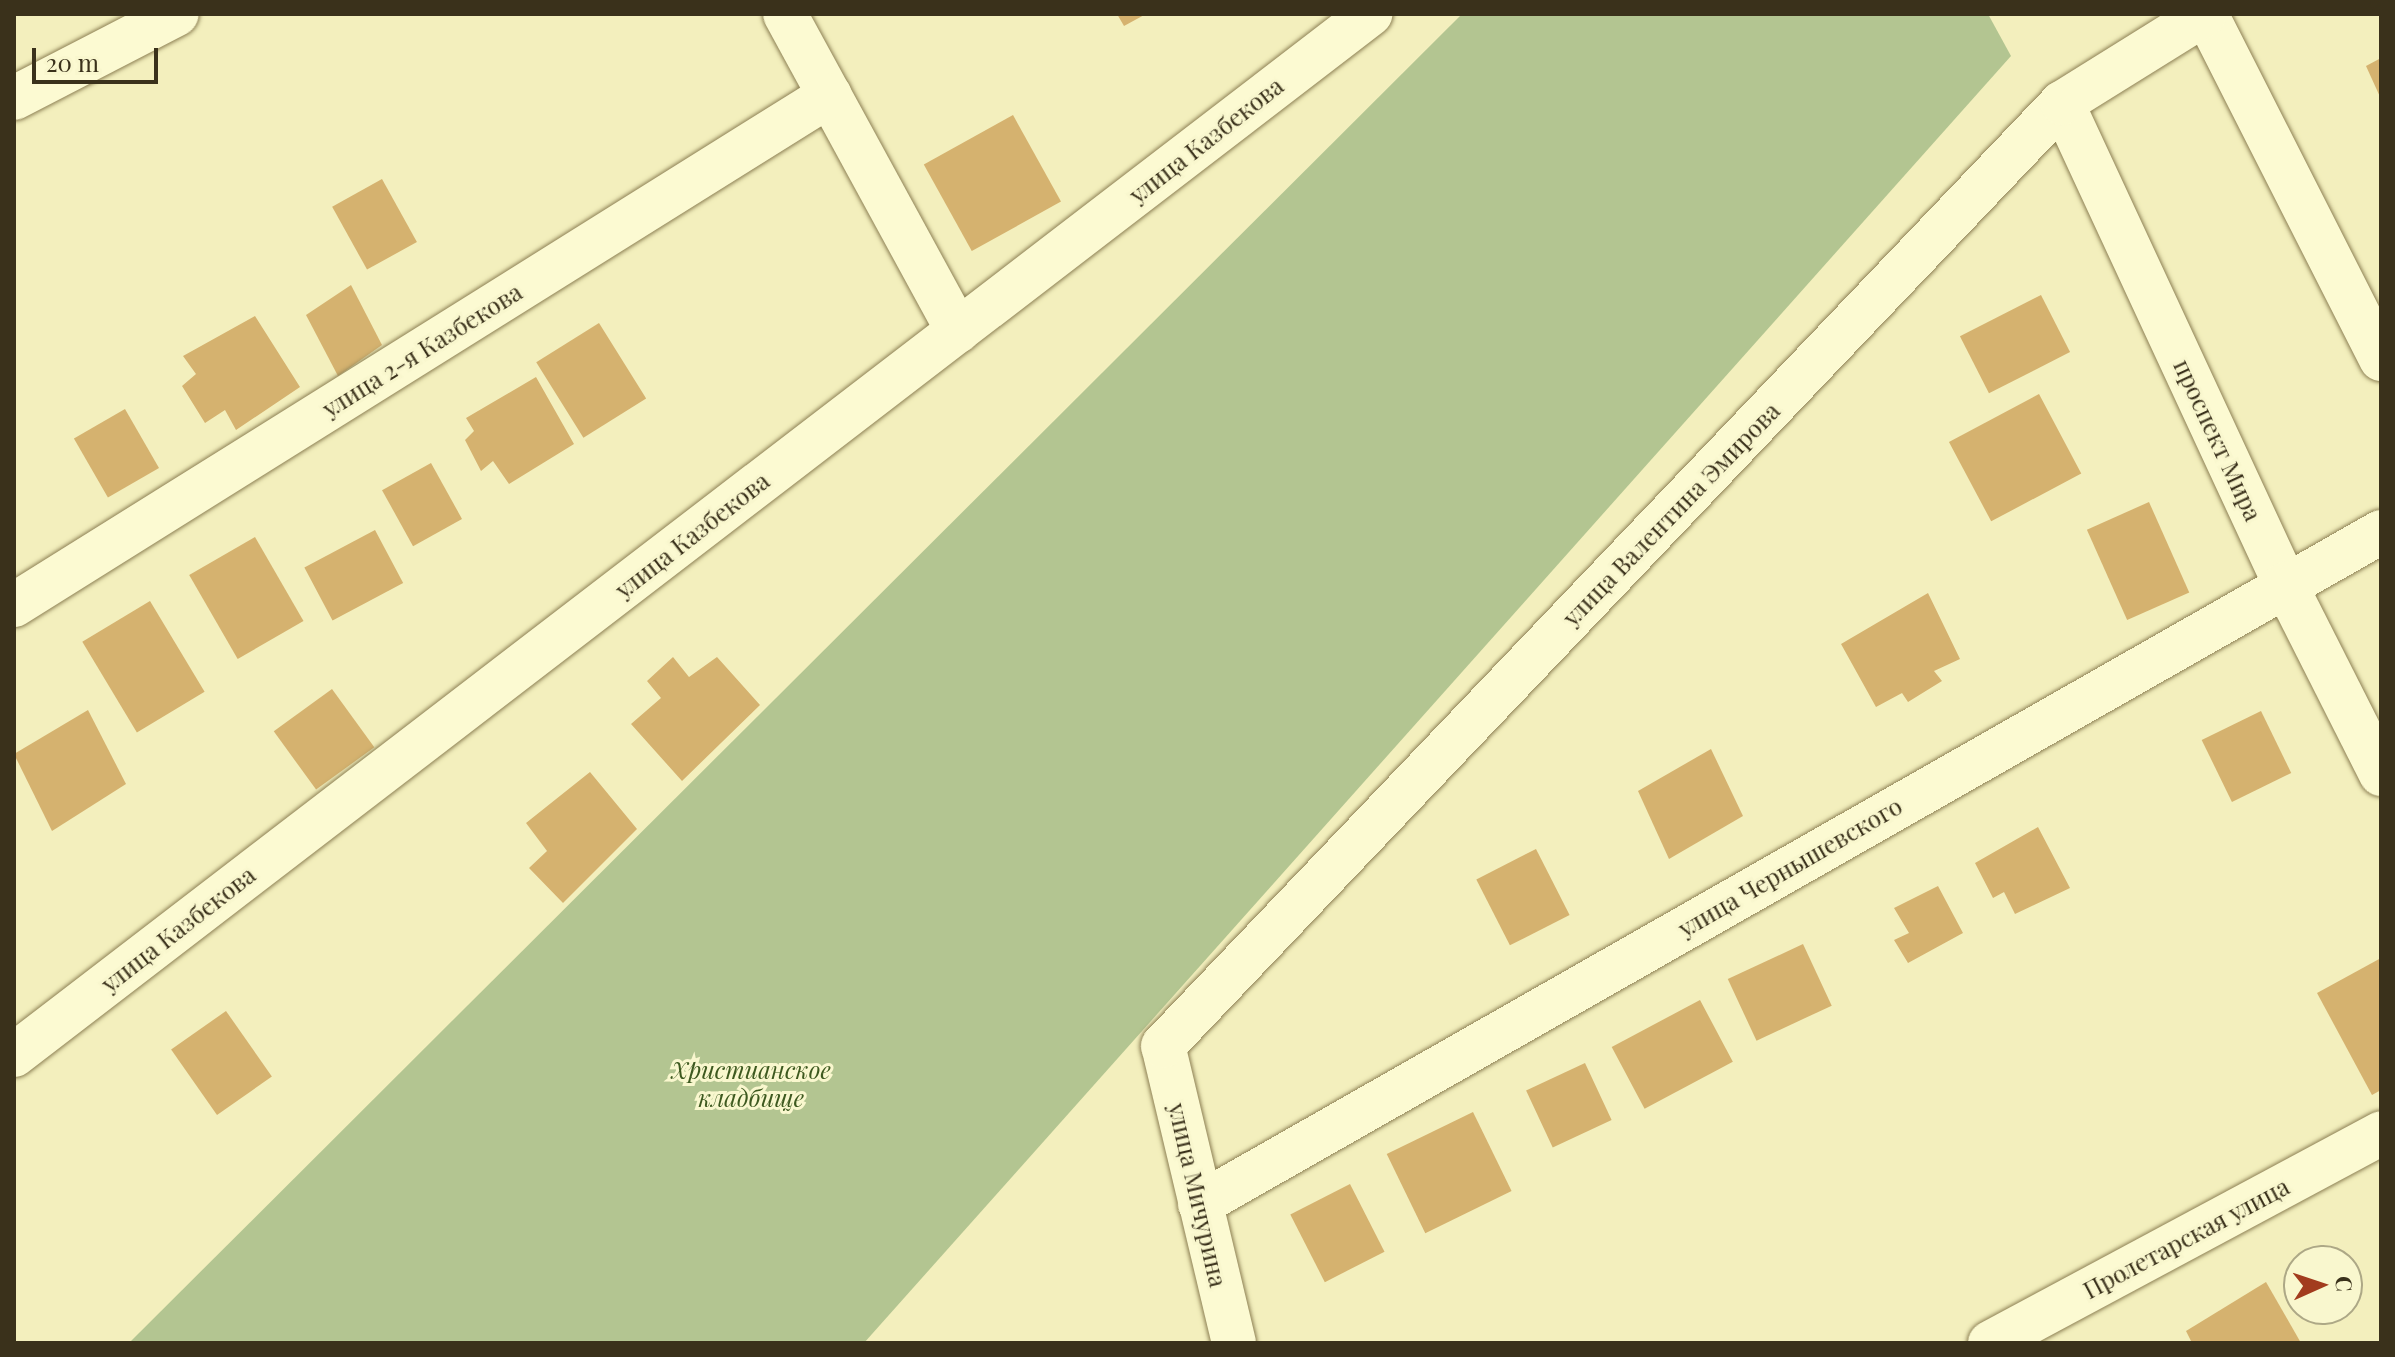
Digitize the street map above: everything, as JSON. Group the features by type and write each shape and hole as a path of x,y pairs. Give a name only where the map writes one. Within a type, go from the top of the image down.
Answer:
{"street":[{"path":"14,98 177,14"},
{"path":"785,14 958,331"},
{"name":"улица Казбекова","path":"14,1055 1370,14"},
{"path":"2206,14 2381,359"},
{"name":"улица Валентина Эмирова","path":"1163,1046 2062,103 2206,14"},
{"name":"улица 2-я Казбекова","path":"14,605 830,95"},
{"name":"проспект Мира","path":"2062,103 2285,584 2381,774"},
{"name":"улица Чернышевского","path":"1200,1204 2381,532"},
{"name":"улица Мичурина","path":"1163,1046 1234,1343"},
{"name":"Пролетарская улица","path":"1990,1343 2381,1133"}],"green space":[{"name":"Христианское кладбище","path":"1462,14 1988,14 2011,56 864,1343 129,1343"}],"building":[{"path":"1117,14 1146,14 1124,26"},
{"path":"2381,58 2381,99 2366,66"},
{"path":"1013,115 1061,202 972,251 924,164"},
{"path":"382,179 417,242 367,270 332,207"},
{"path":"351,285 382,345 338,376 306,315"},
{"path":"2041,295 2070,352 1989,393 1960,336"},
{"path":"255,316 300,387 236,430 225,410 205,423 182,386 196,374 183,356"},
{"path":"599,323 646,398 583,438 536,362"},
{"path":"536,377 574,444 509,484 493,461 481,471 465,440 474,431 466,418"},
{"path":"2039,394 2081,473 1991,521 1949,442"},
{"path":"125,409 159,468 108,497 74,438"},
{"path":"431,463 462,519 413,546 382,490"},
{"path":"2149,502 2189,592 2127,620 2087,530"},
{"path":"375,530 403,583 333,621 304,568"},
{"path":"255,537 304,621 238,659 189,575"},
{"path":"1928,593 1960,659 1934,671 1942,681 1908,702 1902,693 1876,707 1841,644"},
{"path":"150,601 205,692 137,733 82,642"},
{"path":"673,657 689,677 717,657 760,705 682,781 631,724 661,698 647,681"},
{"path":"332,689 374,747 316,790 274,731"},
{"path":"88,710 126,784 52,831 14,754"},
{"path":"2261,711 2291,773 2232,802 2202,740"},
{"path":"1711,749 1743,816 1669,859 1638,791"},
{"path":"590,772 637,829 563,903 529,868 547,851 526,823"},
{"path":"2038,827 2070,888 2015,914 2004,892 1993,898 1975,863"},
{"path":"1536,849 1570,915 1510,945 1476,879"},
{"path":"1938,886 1963,933 1908,963 1894,940 1909,933 1894,908"},
{"path":"1803,944 1832,1006 1757,1041 1728,979"},
{"path":"2381,958 2381,1090 2372,1095 2317,993"},
{"path":"1700,1000 1733,1062 1645,1109 1612,1047"},
{"path":"226,1011 272,1077 217,1115 171,1049"},
{"path":"1585,1063 1612,1120 1553,1148 1526,1090"},
{"path":"1473,1112 1512,1191 1425,1233 1387,1154"},
{"path":"1350,1184 1385,1252 1325,1282 1290,1214"},
{"path":"2266,1282 2283,1312 2283,1325 2291,1325 2301,1343 2192,1343 2186,1331"}]}
